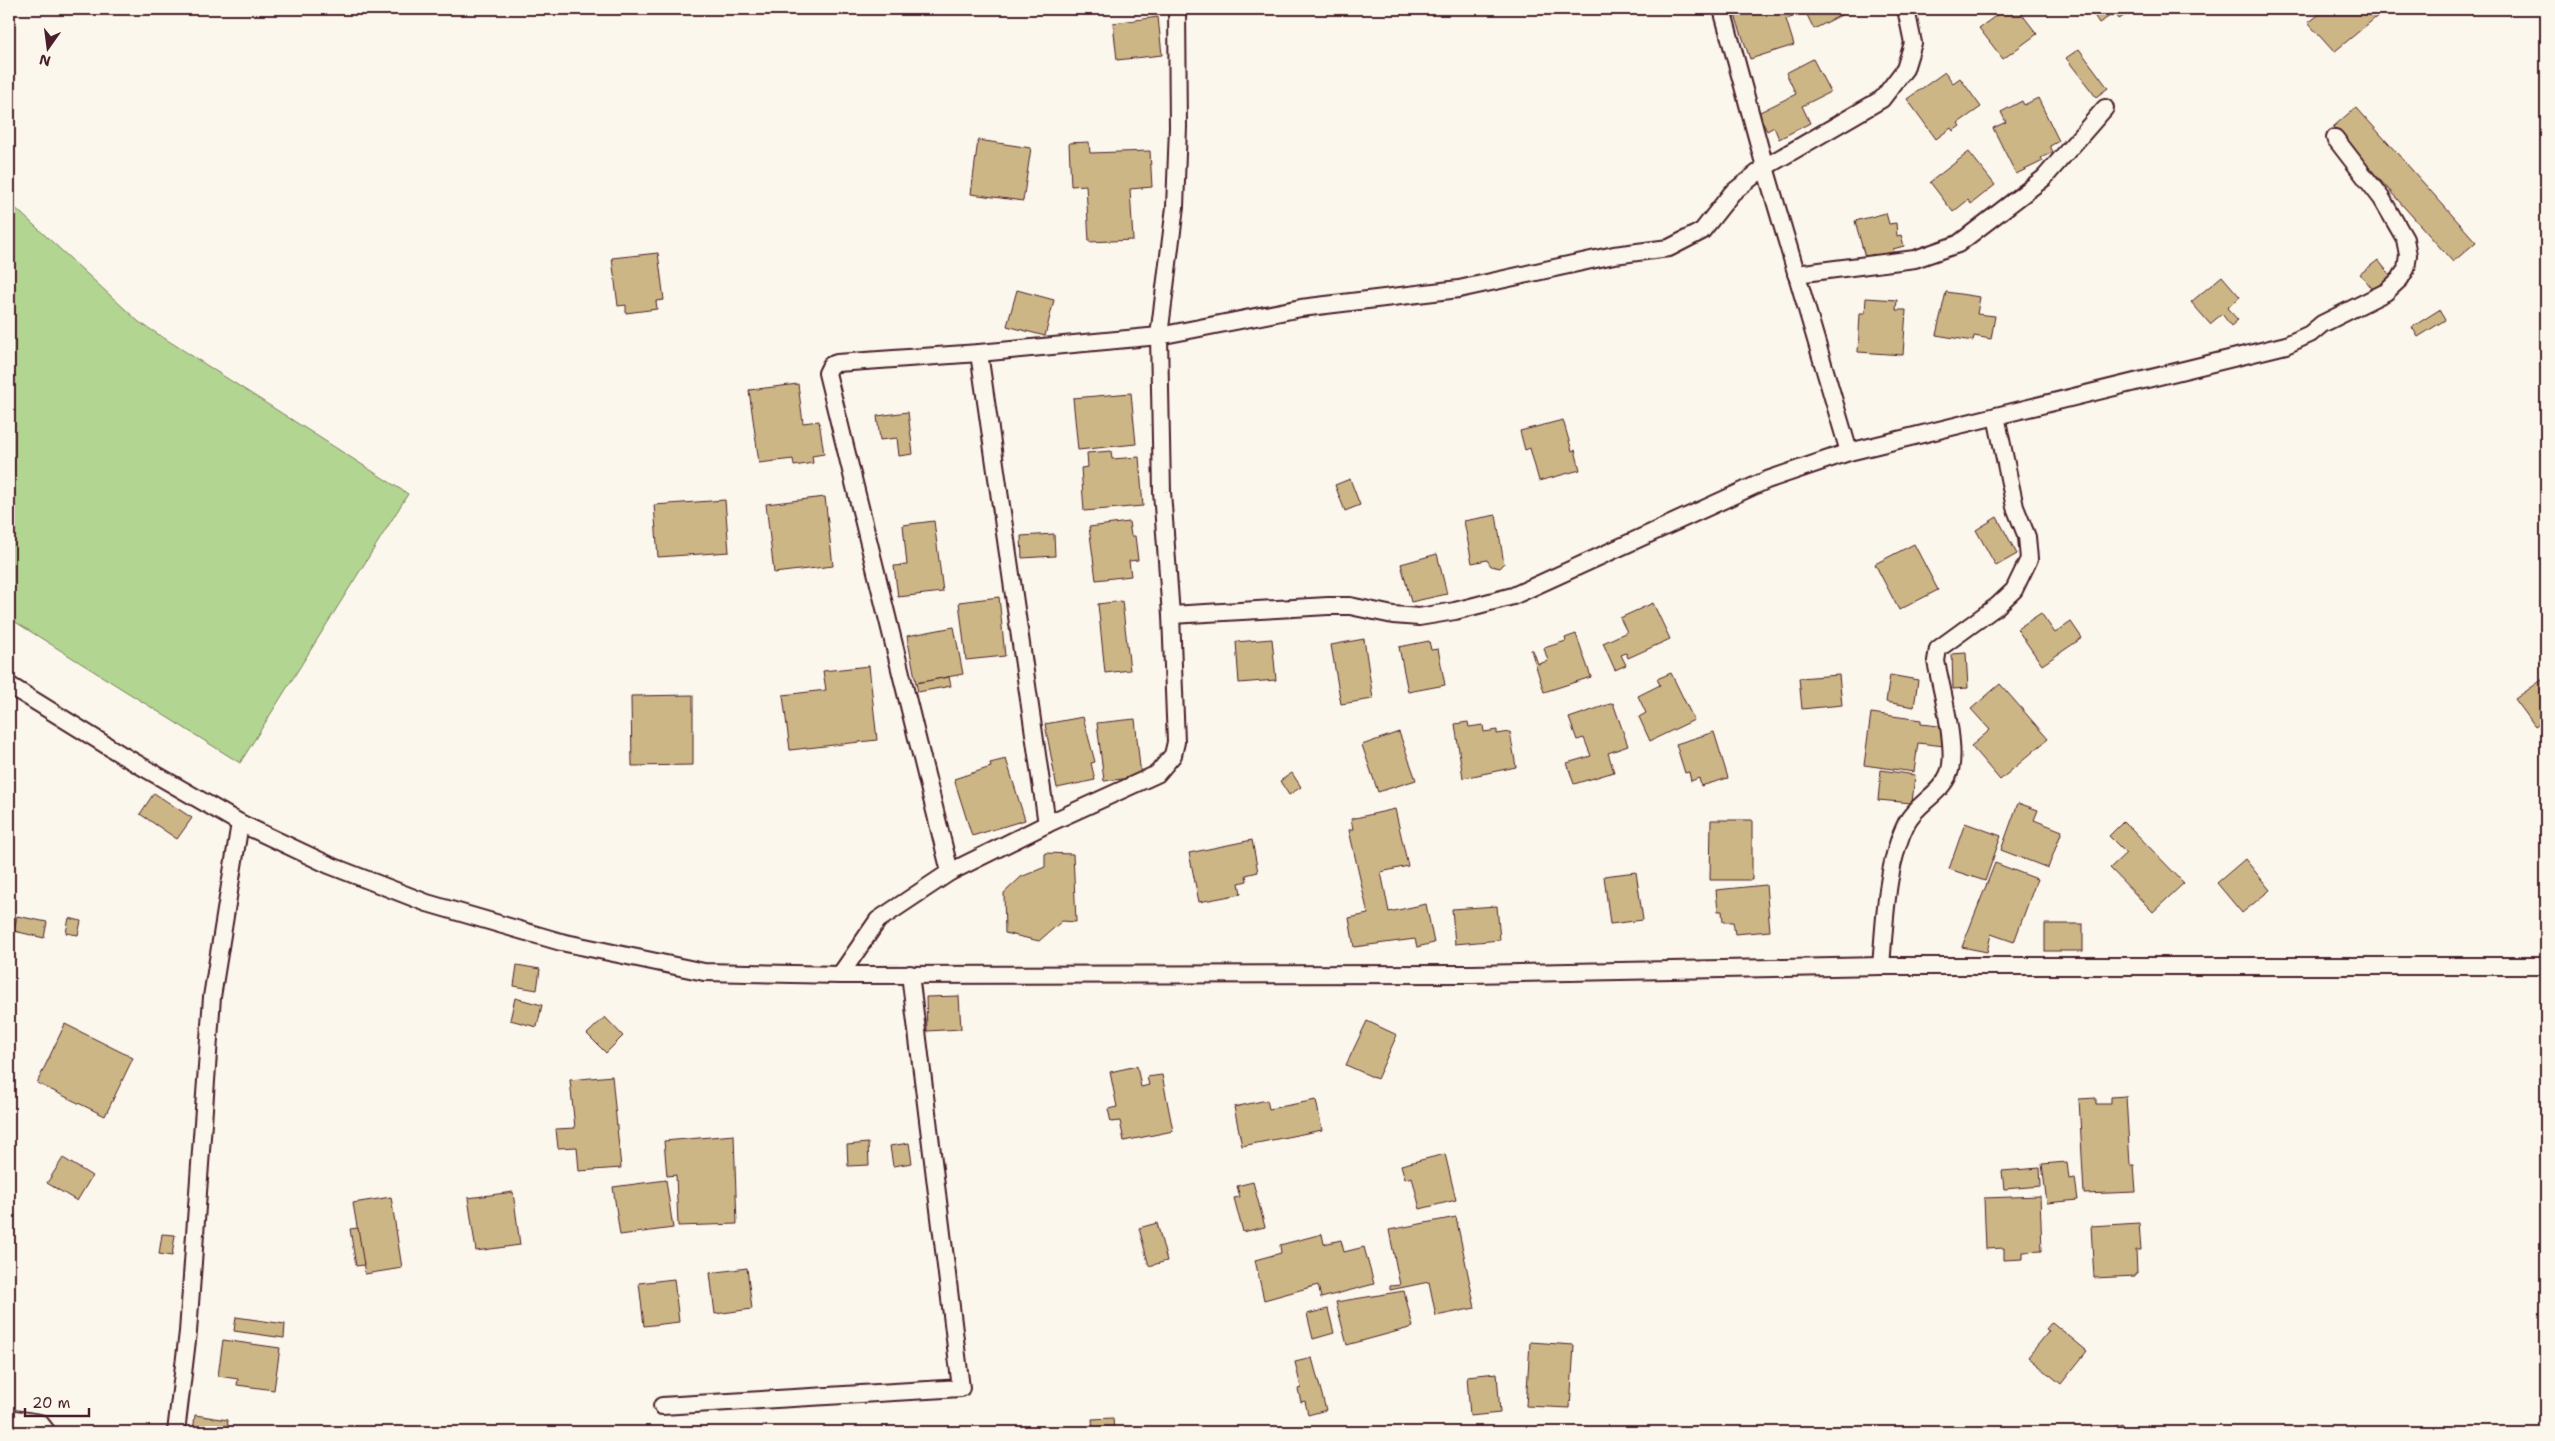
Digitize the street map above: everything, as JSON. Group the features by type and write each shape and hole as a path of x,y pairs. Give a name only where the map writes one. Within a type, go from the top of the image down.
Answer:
{"street":[{"path":"840,975 878,920 950,872 1046,824 1157,774 1173,756 1176,742 1162,492 1159,336 1175,207 1178,108 1177,9"},
{"path":"1722,9 1765,167 1849,452"},
{"path":"950,872 827,373 831,365 1159,336 1301,308 1459,290 1614,256 1669,248 1702,232 1732,193 1765,167 1882,99 1905,69 1913,43 1906,9"},
{"path":"1796,274 1915,259 1958,244 2044,178 2105,108"},
{"path":"1170,614 1328,606 1350,606 1393,615 1418,617 1456,611 1513,596 1767,480 1849,452 2286,345 2386,292 2400,279 2406,269 2408,255 2405,239 2382,199 2335,138"},
{"path":"979,353 1046,824"},
{"path":"1881,966 1889,881 1903,831 1913,812 1940,788 1949,774 1953,755 1936,661 1938,649 1997,606 2014,590 2029,560 2028,537 2015,507 1996,416"},
{"path":"9,685 122,755 240,823 329,865 428,903 561,942 704,972 840,975 1462,974 1881,966 2546,966"},
{"path":"176,1432 188,1332 212,997 240,823"},
{"path":"662,1406 961,1388 910,974"},
{"path":"9,1418 40,1423 47,1432"}],"green space":[{"path":"9,202 139,322 408,494 240,763 9,618"}],"building":[{"path":"1733,9 1790,9 1793,17 1786,19 1794,45 1750,59"},
{"path":"1804,9 1851,9 1851,10 1814,29"},
{"path":"2005,9 2018,9 2037,34 2003,59 1979,28"},
{"path":"2090,9 2135,9 2119,19 2115,13 2099,23"},
{"path":"2326,9 2386,9 2334,52 2308,23"},
{"path":"1158,17 1162,55 1117,60 1113,23"},
{"path":"2079,49 2108,88 2096,97 2066,58"},
{"path":"1813,59 1830,92 1802,106 1810,123 1779,139 1774,127 1767,131 1758,113 1796,94 1786,73"},
{"path":"1945,72 1953,83 1960,78 1981,107 1958,123 1960,126 1953,131 1951,128 1936,139 1907,99"},
{"path":"2038,98 2059,141 2050,146 2053,152 2041,158 2043,161 2016,174 1993,128 2006,122 2001,112 2022,101 2024,105"},
{"path":"2356,107 2476,242 2453,262 2333,127"},
{"path":"978,140 1031,148 1023,201 971,194"},
{"path":"1089,142 1090,153 1150,151 1152,187 1130,189 1133,240 1089,242 1086,185 1071,186 1069,143"},
{"path":"1969,152 1995,185 1971,204 1968,200 1953,212 1930,182"},
{"path":"1886,213 1889,224 1896,223 1897,236 1901,235 1904,246 1893,249 1895,256 1875,261 1874,254 1865,257 1855,221"},
{"path":"658,253 664,300 656,301 657,309 626,313 626,305 618,306 612,258"},
{"path":"2378,260 2395,281 2377,294 2360,274"},
{"path":"2222,276 2240,297 2227,308 2238,320 2231,326 2222,314 2210,324 2191,302"},
{"path":"1017,290 1054,300 1045,336 1007,326"},
{"path":"1946,292 1980,297 1977,314 1995,316 1991,339 1974,336 1973,341 1936,335"},
{"path":"1866,298 1897,300 1896,310 1906,310 1903,355 1858,352 1860,313 1865,313"},
{"path":"2439,310 2445,320 2418,337 2412,327"},
{"path":"798,384 803,423 819,421 824,454 812,456 813,463 794,466 793,459 759,463 749,390"},
{"path":"1131,393 1136,444 1078,450 1073,398"},
{"path":"908,412 913,454 899,456 897,438 880,440 877,416"},
{"path":"1563,420 1572,451 1575,450 1580,470 1539,481 1530,448 1525,450 1520,431"},
{"path":"1111,451 1112,459 1139,457 1143,506 1084,511 1081,468 1088,467 1087,453"},
{"path":"1350,479 1360,505 1345,511 1335,485"},
{"path":"825,497 833,566 774,573 766,504"},
{"path":"725,500 729,552 658,557 654,505"},
{"path":"1496,515 1504,564 1500,568 1491,566 1487,560 1472,563 1464,521"},
{"path":"1997,517 2017,554 1996,566 1976,530"},
{"path":"934,521 943,592 898,597 894,566 907,565 903,525"},
{"path":"1129,522 1131,536 1135,536 1138,560 1129,561 1131,576 1096,580 1089,527"},
{"path":"1054,534 1055,556 1022,558 1021,536"},
{"path":"1914,544 1938,590 1899,610 1875,564"},
{"path":"1437,554 1447,594 1411,602 1401,564"},
{"path":"999,597 1005,656 966,660 959,602"},
{"path":"1122,601 1130,670 1105,673 1098,604"},
{"path":"1653,603 1670,639 1628,658 1626,653 1621,655 1626,665 1615,670 1603,643 1627,632 1620,618"},
{"path":"2041,613 2055,633 2071,622 2082,638 2042,665 2017,629"},
{"path":"954,627 963,674 916,683 907,636"},
{"path":"1576,634 1591,677 1544,692 1531,650 1533,650 1538,664 1548,661 1544,648 1566,641 1565,638"},
{"path":"1272,639 1276,680 1239,683 1236,642"},
{"path":"1364,639 1373,699 1341,704 1331,645"},
{"path":"1429,641 1431,650 1438,649 1445,685 1408,692 1399,647"},
{"path":"1966,653 1968,688 1953,689 1952,654"},
{"path":"869,666 877,740 790,750 783,695 826,690 823,671"},
{"path":"1671,673 1694,720 1650,741 1639,717 1646,713 1638,696 1660,685 1657,679"},
{"path":"1839,675 1842,705 1802,709 1799,678"},
{"path":"1890,675 1918,680 1914,707 1886,702"},
{"path":"949,677 951,686 918,692 916,683"},
{"path":"2546,677 2546,719 2535,726 2515,699"},
{"path":"2000,684 2048,739 2000,780 1971,746 1990,730 1971,709"},
{"path":"693,695 693,765 632,766 631,696"},
{"path":"1613,703 1628,746 1608,753 1614,772 1574,784 1567,763 1591,756 1584,738 1577,740 1569,718"},
{"path":"1871,713 1921,720 1921,724 1947,727 1944,746 1918,743 1914,772 1864,765"},
{"path":"1083,717 1095,762 1091,763 1095,780 1057,788 1045,724"},
{"path":"1135,719 1141,777 1104,781 1097,723"},
{"path":"1468,722 1469,727 1483,725 1484,732 1497,730 1497,734 1510,732 1516,767 1463,778 1455,724"},
{"path":"1399,732 1416,780 1378,792 1362,745"},
{"path":"1714,732 1728,778 1701,786 1699,778 1691,781 1689,772 1685,773 1676,744"},
{"path":"1006,759 1025,820 972,836 954,779 991,767 990,763"},
{"path":"1881,770 1915,775 1912,803 1878,800"},
{"path":"1292,773 1301,787 1289,795 1280,781"},
{"path":"154,793 192,818 177,839 140,814"},
{"path":"2018,803 2038,810 2034,820 2062,831 2048,868 2001,850"},
{"path":"1395,809 1408,866 1381,872 1389,912 1426,904 1434,943 1417,947 1415,939 1354,947 1349,918 1368,914 1349,830 1353,829 1351,819"},
{"path":"1711,820 1752,820 1752,880 1710,880"},
{"path":"2124,821 2184,883 2153,912 2110,868 2126,853 2109,836"},
{"path":"1965,823 2001,836 1985,881 1949,869"},
{"path":"1252,840 1258,872 1246,875 1247,881 1239,883 1241,894 1199,902 1189,853"},
{"path":"1045,853 1073,854 1076,922 1062,921 1039,941 1005,933 1004,893 1021,877 1045,867"},
{"path":"2245,859 2270,890 2242,913 2217,883"},
{"path":"1995,863 2037,879 2014,942 1991,934 1987,952 1962,947"},
{"path":"1636,872 1643,920 1610,924 1604,876"},
{"path":"1766,885 1770,931 1735,934 1733,922 1723,922 1722,911 1718,911 1716,890"},
{"path":"1497,906 1500,940 1455,944 1452,909"},
{"path":"17,916 47,922 44,938 14,931"},
{"path":"69,918 81,921 78,935 66,933"},
{"path":"2045,924 2083,924 2083,951 2045,951"},
{"path":"517,965 540,969 537,990 514,986"},
{"path":"959,996 961,1029 927,1031 926,997"},
{"path":"515,998 542,1005 537,1027 510,1020"},
{"path":"605,1017 623,1036 606,1053 587,1034"},
{"path":"1367,1021 1397,1035 1377,1079 1346,1065"},
{"path":"65,1024 133,1058 105,1116 37,1083"},
{"path":"1137,1066 1141,1087 1149,1085 1147,1077 1162,1075 1173,1131 1124,1141 1120,1121 1111,1122 1108,1109 1117,1107 1110,1072"},
{"path":"612,1076 621,1168 579,1171 577,1147 558,1148 556,1129 575,1128 570,1080"},
{"path":"2126,1096 2130,1165 2134,1165 2136,1192 2084,1194 2079,1099 2096,1098 2096,1104 2111,1104 2111,1097"},
{"path":"1267,1100 1269,1109 1316,1100 1322,1130 1242,1146 1234,1107"},
{"path":"734,1135 737,1224 678,1226 676,1175 667,1176 664,1141"},
{"path":"868,1143 869,1165 848,1166 847,1145"},
{"path":"909,1143 912,1163 893,1166 890,1146"},
{"path":"1445,1154 1456,1200 1420,1209 1412,1177 1405,1179 1401,1165"},
{"path":"63,1158 92,1176 77,1201 47,1183"},
{"path":"2067,1162 2069,1179 2075,1178 2078,1200 2047,1203 2042,1164"},
{"path":"2040,1168 2041,1186 2004,1189 2002,1171"},
{"path":"666,1180 673,1228 620,1235 613,1187"},
{"path":"1253,1182 1265,1227 1243,1232 1234,1198 1240,1197 1237,1186"},
{"path":"513,1192 520,1245 476,1251 468,1198"},
{"path":"2040,1196 2042,1251 2023,1252 2023,1259 2004,1260 2004,1248 1986,1249 1984,1198"},
{"path":"391,1197 402,1268 365,1274 353,1203"},
{"path":"1456,1217 1475,1308 1436,1316 1429,1282 1390,1290 1390,1286 1400,1285 1389,1230"},
{"path":"1157,1223 1167,1261 1149,1266 1139,1228"},
{"path":"2139,1223 2141,1250 2136,1250 2137,1273 2135,1273 2135,1276 2094,1278 2091,1226"},
{"path":"358,1228 364,1265 356,1266 350,1229"},
{"path":"162,1234 175,1235 172,1256 159,1254"},
{"path":"1322,1234 1324,1244 1341,1240 1344,1252 1364,1247 1374,1284 1321,1298 1318,1285 1264,1300 1255,1260 1281,1253 1280,1245"},
{"path":"747,1268 752,1309 715,1314 710,1273"},
{"path":"674,1279 679,1322 644,1326 639,1283"},
{"path":"1404,1291 1413,1327 1347,1345 1336,1302"},
{"path":"1328,1309 1334,1333 1313,1339 1307,1314"},
{"path":"236,1317 285,1324 284,1338 234,1331"},
{"path":"2052,1322 2087,1351 2061,1384 2028,1357 2049,1331 2046,1329"},
{"path":"223,1340 280,1348 274,1390 237,1385 238,1379 218,1376"},
{"path":"1530,1342 1574,1345 1570,1408 1526,1406"},
{"path":"1312,1358 1326,1410 1308,1415 1305,1401 1301,1402 1298,1389 1301,1388 1295,1362"},
{"path":"1497,1373 1500,1413 1470,1416 1467,1376"},
{"path":"195,1415 228,1420 227,1432 193,1432"},
{"path":"1113,1418 1114,1432 1093,1432 1092,1419"},
{"path":"2122,1424 2125,1432 2099,1432"}]}
